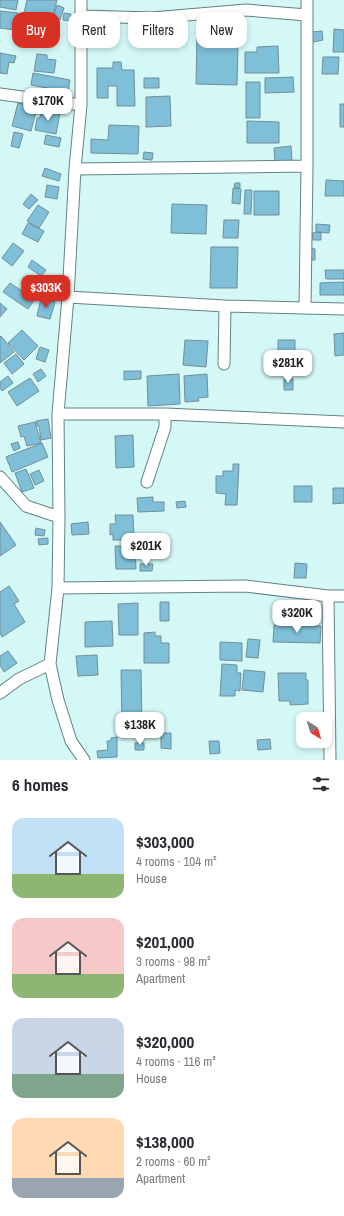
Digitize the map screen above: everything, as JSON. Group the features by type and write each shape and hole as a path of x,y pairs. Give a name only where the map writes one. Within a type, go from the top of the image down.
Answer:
{"street":[{"path":"81,0 82,12"},
{"path":"305,308 308,166 307,0"},
{"path":"120,17 152,18 246,10 307,15"},
{"path":"82,48 81,105 75,169 68,297 58,414 58,588 50,664 58,700 71,741 84,760"},
{"path":"0,94 81,105"},
{"path":"75,169 308,166"},
{"path":"68,297 225,306 344,309"},
{"path":"224,364 225,306"},
{"path":"58,414 165,414 344,422"},
{"path":"146,482 165,427 165,414"},
{"path":"0,477 26,506 59,517"},
{"path":"58,588 245,586 328,596 344,596"},
{"path":"328,596 330,760"},
{"path":"0,693 19,680 50,664"}],"building":[{"path":"0,0 18,0 16,10 0,7"},
{"path":"27,0 57,0 54,12 24,12"},
{"path":"57,5 64,8 60,20 60,12 55,12"},
{"path":"0,11 12,12 12,30 0,28"},
{"path":"64,13 68,14 68,21 63,20"},
{"path":"334,29 344,30 344,52 333,52"},
{"path":"322,31 323,40 313,42 311,32"},
{"path":"278,46 279,73 245,73 245,52 257,52 257,47"},
{"path":"197,48 238,48 237,85 196,84"},
{"path":"0,53 16,56 14,63 9,62 7,74 0,73"},
{"path":"37,54 47,55 47,59 56,60 54,73 34,71"},
{"path":"323,57 339,57 338,74 322,74"},
{"path":"113,62 121,62 122,70 134,70 135,106 117,106 117,86 108,86 108,98 97,98 97,68 113,68"},
{"path":"33,73 70,80 68,92 31,85"},
{"path":"293,77 294,92 265,93 265,78"},
{"path":"144,78 159,78 159,88 144,88"},
{"path":"246,82 260,82 260,118 246,118"},
{"path":"170,96 171,126 146,127 146,97"},
{"path":"18,103 37,108 31,131 12,126"},
{"path":"340,104 344,104 344,127 340,127"},
{"path":"41,110 60,113 56,134 35,130 37,118 40,118"},
{"path":"247,121 279,122 279,143 247,143"},
{"path":"109,125 139,126 138,154 91,153 91,139 108,140"},
{"path":"14,132 23,134 19,148 11,146"},
{"path":"46,135 61,138 59,147 44,144"},
{"path":"291,146 292,161 275,163 274,148"},
{"path":"144,152 153,153 152,160 143,159"},
{"path":"45,168 61,174 59,181 42,176"},
{"path":"326,180 344,181 344,196 325,196"},
{"path":"235,183 240,183 240,188 234,187"},
{"path":"47,185 59,187 57,199 45,197"},
{"path":"233,188 241,189 240,204 232,203"},
{"path":"245,190 252,190 251,214 244,214"},
{"path":"254,191 279,191 279,215 254,215"},
{"path":"31,194 38,200 29,209 23,204"},
{"path":"172,204 207,205 206,234 171,233"},
{"path":"38,205 49,212 39,228 27,221"},
{"path":"224,220 239,220 238,238 223,238"},
{"path":"28,223 44,231 38,242 22,234"},
{"path":"316,224 330,225 329,233 316,232"},
{"path":"321,232 321,240 313,240 312,233"},
{"path":"13,243 24,251 12,266 2,258"},
{"path":"211,247 238,247 237,288 210,288"},
{"path":"311,248 315,249 315,260 310,260"},
{"path":"32,260 46,270 41,276 28,267"},
{"path":"325,270 344,270 344,279 326,279"},
{"path":"344,282 344,295 320,295 320,283"},
{"path":"10,283 25,293 30,287 39,293 28,309 3,292"},
{"path":"41,298 55,302 50,319 37,316"},
{"path":"0,303 7,309 0,317"},
{"path":"22,330 38,346 24,360 8,343"},
{"path":"344,333 344,355 335,356 334,334"},
{"path":"1,336 14,352 0,363 0,337"},
{"path":"185,340 208,341 206,367 183,365"},
{"path":"278,340 295,340 295,364 278,364"},
{"path":"40,347 49,350 45,362 36,359"},
{"path":"16,354 24,364 12,374 4,363"},
{"path":"41,369 46,376 38,382 33,374"},
{"path":"124,371 141,371 141,379 124,380"},
{"path":"179,374 180,404 148,406 147,376"},
{"path":"207,374 208,397 198,398 199,401 185,402 184,376"},
{"path":"8,376 13,383 2,391 0,388 0,382"},
{"path":"30,378 39,391 17,406 8,392"},
{"path":"284,379 293,379 293,390 284,390"},
{"path":"48,419 51,438 41,440 39,426 37,426 36,421"},
{"path":"35,422 41,443 27,446 24,436 21,437 18,426"},
{"path":"133,435 134,467 116,468 115,436"},
{"path":"18,442 20,448 14,451 11,444"},
{"path":"42,443 48,457 12,472 6,457"},
{"path":"233,464 239,464 237,505 225,505 226,494 216,493 216,476 223,476 223,471 233,471"},
{"path":"26,469 34,488 22,492 15,473"},
{"path":"39,470 44,481 35,485 30,474"},
{"path":"294,486 312,486 312,502 294,502"},
{"path":"333,488 344,488 344,503 333,504"},
{"path":"153,497 153,502 164,502 164,511 138,512 137,498"},
{"path":"185,501 186,507 177,508 176,502"},
{"path":"115,515 133,515 134,540 113,540 113,534 110,535 110,524 116,524"},
{"path":"0,522 16,545 0,556"},
{"path":"88,522 89,534 72,535 71,524"},
{"path":"36,528 45,530 44,536 35,535"},
{"path":"48,538 48,544 39,545 38,539"},
{"path":"115,546 135,546 136,569 116,569"},
{"path":"295,563 307,564 306,578 294,578"},
{"path":"140,564 153,564 152,571 140,571"},
{"path":"9,586 19,601 14,604 25,622 2,637 0,633 0,592"},
{"path":"160,602 169,602 169,621 160,621"},
{"path":"138,603 138,635 119,635 118,604"},
{"path":"112,621 113,646 85,647 85,622"},
{"path":"274,625 321,626 320,643 273,642"},
{"path":"155,632 155,636 161,636 161,643 169,643 169,663 144,663 144,633"},
{"path":"248,639 260,640 258,658 246,657"},
{"path":"220,642 242,643 242,661 220,660"},
{"path":"8,651 17,663 4,672 0,665 0,656"},
{"path":"97,655 98,675 78,676 76,656"},
{"path":"222,664 237,665 237,673 241,673 240,691 235,690 235,696 220,696"},
{"path":"121,670 141,670 142,726 122,727"},
{"path":"244,670 265,672 263,692 242,690"},
{"path":"278,673 306,673 306,680 308,680 308,704 290,705 290,701 279,701"},
{"path":"161,733 171,733 171,749 161,748"},
{"path":"117,737 117,757 98,758 97,751 108,750 107,741 111,741 111,738"},
{"path":"270,739 271,749 258,750 257,740"},
{"path":"209,741 219,741 220,753 210,754"},
{"path":"135,743 144,743 144,750 135,750"}]}
